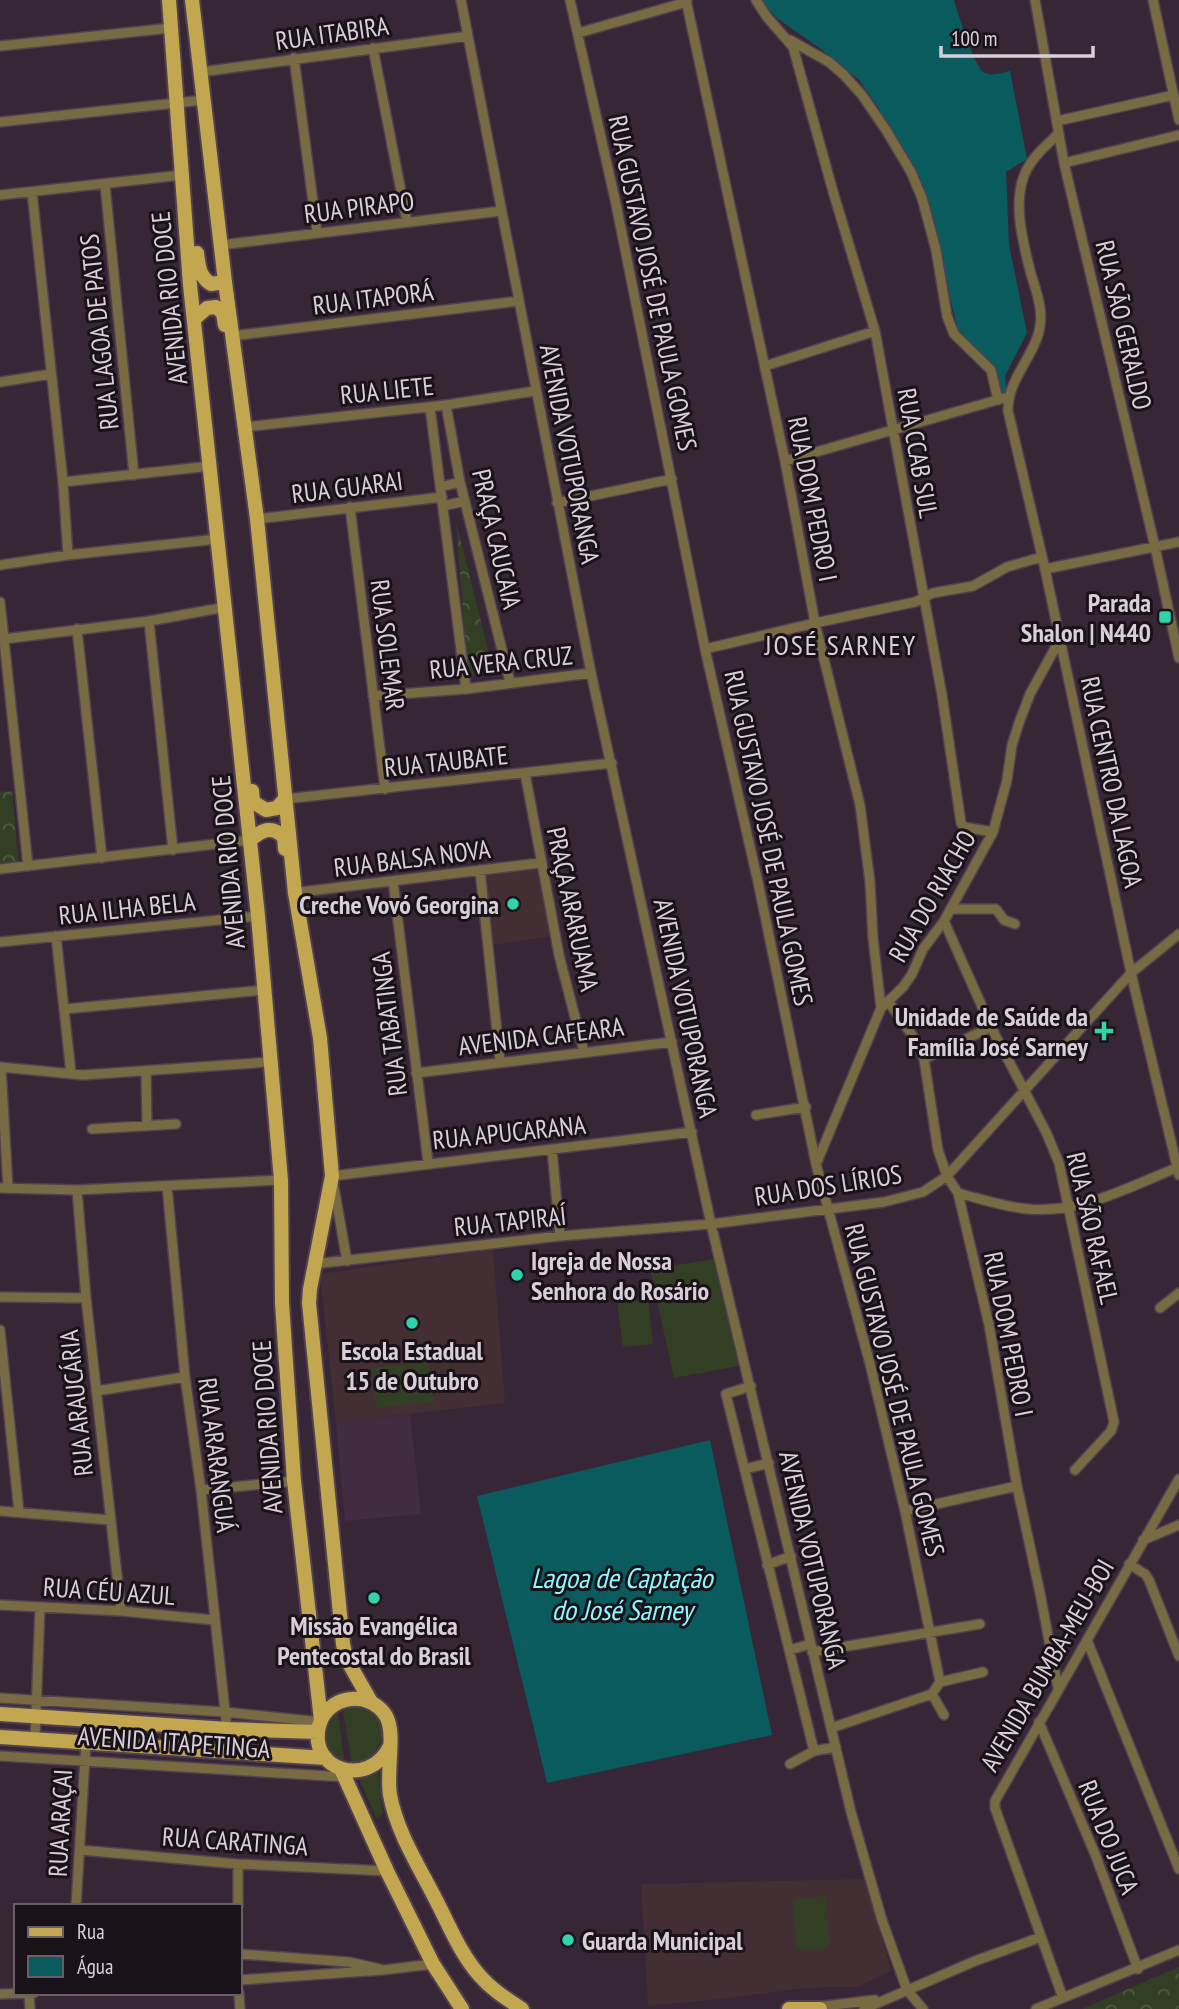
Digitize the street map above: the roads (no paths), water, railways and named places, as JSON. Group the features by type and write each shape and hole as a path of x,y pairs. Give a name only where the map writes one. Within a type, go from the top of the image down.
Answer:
{"main road":[{"name":"AVENIDA RIO DOCE","path":"169,0 194,318 258,916 281,1180 282,1303 294,1480 320,1725 318,1741 326,1758"},
{"name":"AVENIDA RIO DOCE","path":"192,0 225,282 257,519 292,893 320,1038 332,1176 309,1303 343,1644 346,1658 370,1702 384,1713 391,1729 389,1792 394,1813 413,1855 464,1955 480,1977 522,2009"},
{"path":"183,192 192,204 199,269 203,278 211,284 225,282"},
{"path":"194,318 208,308 216,307 223,313 234,399 243,421"},
{"path":"237,708 246,730 253,803 271,810 277,808 285,799"},
{"path":"250,840 268,829 277,831 284,837 292,893"},
{"path":"320,1725 329,1709 340,1702 358,1699 370,1702"},
{"name":"AVENIDA ITAPETINGA","path":"0,1714 227,1729 320,1725"},
{"name":"AVENIDA ITAPETINGA","path":"0,1737 326,1758"},
{"path":"343,1773 370,1768 385,1755 390,1746"},
{"path":"326,1758 343,1773 433,1964 460,2008"},
{"path":"789,2009 817,2008"}],"street":[{"name":"AVENIDA VOTUPORANGA","path":"461,0 591,673 711,1224 851,1812 882,1920 907,1990 923,2009"},
{"name":"RUA GUSTAVO JOSÉ DE PAULA GOMES","path":"570,0 616,204 705,649 806,1107 816,1164 905,1511 940,1682"},
{"path":"756,0 767,17 789,39 829,62 844,75 862,95 886,130 911,172 922,198 936,250 947,316 954,334 991,370 998,400"},
{"name":"RUA SÃO GERALDO","path":"1035,0 1064,163 1179,658"},
{"path":"1153,0 1179,120"},
{"path":"578,33 687,1"},
{"name":"RUA DOM PEDRO I","path":"687,1 785,461 815,623 860,805 870,883 873,938 884,1004 912,1035 924,1059 938,1150 947,1176 958,1194 989,1325 1017,1486 1058,1688"},
{"path":"0,46 171,28"},
{"name":"RUA ITABIRA","path":"201,72 468,36"},
{"name":"RUA CCAB SUL","path":"789,39 799,64 874,331 942,695 961,822 969,829 993,832"},
{"path":"373,48 407,222"},
{"path":"295,58 317,232"},
{"path":"1057,121 1176,99"},
{"path":"0,122 204,100"},
{"path":"785,461 1009,397 1041,324 1040,303 1023,243 1021,189 1027,169 1034,158 1059,133"},
{"path":"1064,163 1179,135"},
{"path":"0,195 182,175"},
{"name":"RUA LAGOA DE PATOS","path":"104,184 134,475"},
{"path":"32,192 63,482 68,555"},
{"name":"RUA PIRAPO","path":"221,244 501,211"},
{"name":"RUA ITAPORÁ","path":"232,336 519,301"},
{"path":"765,366 874,331"},
{"path":"0,382 51,374"},
{"name":"RUA LIETE","path":"243,421 430,407 535,391"},
{"name":"RUA CENTRO DA LAGOA","path":"1009,397 1008,411 1045,569 1131,973 1178,1170"},
{"name":"PRAÇA CAUCAIA","path":"446,405 460,482 510,682"},
{"name":"PRAÇA CAUCAIA","path":"430,407 466,689"},
{"path":"63,482 211,466"},
{"path":"557,503 672,479"},
{"path":"442,497 460,482"},
{"path":"442,497 466,501"},
{"name":"RUA GUARAI","path":"257,519 442,497"},
{"name":"RUA SOLEMAR","path":"350,507 385,789"},
{"path":"0,565 218,539"},
{"path":"1045,569 1179,542"},
{"path":"705,649 915,602 923,597 973,586 1007,568 1042,557"},
{"path":"0,602 28,866"},
{"path":"4,639 149,621 226,607"},
{"path":"149,621 173,850"},
{"path":"77,629 102,858"},
{"name":"RUA DO RIACHO","path":"816,1164 884,1004 903,987 923,949 951,909 993,832 1019,723 1030,694 1060,639"},
{"name":"RUA VERA CRUZ","path":"373,696 466,689 591,673"},
{"name":"RUA TAUBATE","path":"285,799 612,763"},
{"name":"PRAÇA ARARUAMA","path":"525,773 559,955 584,1052"},
{"path":"0,869 250,840"},
{"name":"RUA BALSA NOVA","path":"292,893 540,863"},
{"path":"480,870 500,1061"},
{"name":"RUA TABATINGA","path":"393,881 428,1162"},
{"path":"951,909 996,909 1004,920 1015,923"},
{"name":"RUA ILHA BELA","path":"0,943 258,916"},
{"name":"RUA SÃO RAFAEL","path":"944,921 991,1027 1053,1146 1069,1206 1114,1422 1105,1438 1075,1470"},
{"name":"RUA DOS LÍRIOS","path":"711,1224 884,1202 923,1192 947,1176 1131,973 1179,934"},
{"path":"55,936 71,1073"},
{"path":"65,1009 264,990"},
{"path":"924,1059 991,1027"},
{"name":"AVENIDA CAFEARA","path":"416,1073 672,1042"},
{"path":"269,1062 83,1075 1,1067 4,1188 77,1190 281,1180"},
{"path":"146,1072 147,1126"},
{"path":"755,1115 806,1107"},
{"path":"1167,1123 1179,1119"},
{"path":"92,1129 176,1124"},
{"name":"RUA APUCARANA","path":"332,1176 428,1162 692,1132"},
{"path":"552,1150 560,1236"},
{"path":"958,1194 1030,1209 1069,1206 1105,1198 1178,1170"},
{"name":"AVENIDA RIO DOCE","path":"332,1176 347,1261"},
{"name":"RUA ARARANGUÁ","path":"167,1186 227,1729"},
{"name":"RUA ARAUCÁRIA","path":"77,1190 86,1298 121,1611"},
{"name":"RUA TAPIRAÍ","path":"314,1264 560,1236 711,1224"},
{"path":"1160,1308 1179,1293"},
{"path":"0,1297 86,1298"},
{"path":"0,1331 19,1512"},
{"path":"96,1391 186,1377"},
{"name":"AVENIDA VOTUPORANGA","path":"751,1386 726,1394 814,1751"},
{"path":"745,1469 769,1463"},
{"name":"AVENIDA BUMBA-MEU-BOI","path":"1063,1998 995,1808 995,1801 1179,1479"},
{"path":"201,1490 294,1480"},
{"path":"905,1511 1017,1486"},
{"path":"0,1511 110,1520"},
{"path":"1143,1540 1179,1525"},
{"path":"767,1565 791,1556"},
{"path":"1129,1564 1145,1574 1149,1580 1179,1656"},
{"name":"RUA CÉU AZUL","path":"0,1605 121,1611 214,1620"},
{"path":"35,1738 40,1607"},
{"path":"789,1650 931,1634 980,1624"},
{"path":"1087,1640 1179,1869"},
{"path":"831,1728 932,1694 940,1682 983,1672"},
{"path":"932,1694 944,1715"},
{"name":"AVENIDA ITAPETINGA","path":"0,1698 225,1712 320,1725"},
{"name":"RUA DO JUCA","path":"1039,1722 1095,1854 1138,1969"},
{"name":"RUA ARAÇAI","path":"76,1904 86,1742"},
{"path":"790,1764 814,1751 836,1747"},
{"name":"AVENIDA ITAPETINGA","path":"0,1756 343,1773"},
{"name":"RUA CARATINGA","path":"80,1850 238,1864 387,1871"},
{"path":"237,1904 238,1864"},
{"path":"864,2009 884,1998 1041,1937"},
{"path":"1036,2009 1179,1950"},
{"path":"242,1954 349,1962 383,1970"},
{"path":"242,1980 433,1964"},
{"path":"817,2008 884,1998"}],"water":[{"path":"760,0 954,0 967,38 983,72 996,74 1010,71 1027,159 1006,172 1009,245 1027,333 1005,376 1007,394 998,395 993,369 959,333 921,183 878,107 859,80 778,19"},
{"name":"Lagoa de Captação do José Sarney","path":"710,1440 772,1735 547,1783 477,1496"}],"place":[{"name":"Parada Shalon | N440","path":"1165,617"},
{"name":"Creche Vovó Georgina","path":"513,904"},
{"name":"Unidade de Saúde da Família José Sarney","path":"1104,1031"},
{"name":"Igreja de Nossa Senhora do Rosário","path":"517,1275"},
{"name":"Escola Estadual 15 de Outubro","path":"412,1323"},
{"name":"Missão Evangélica Pentecostal do Brasil","path":"374,1598"},
{"name":"Guarda Municipal","path":"568,1940"}],"district":[{"name":"JOSÉ SARNEY","path":"841,644"}]}
